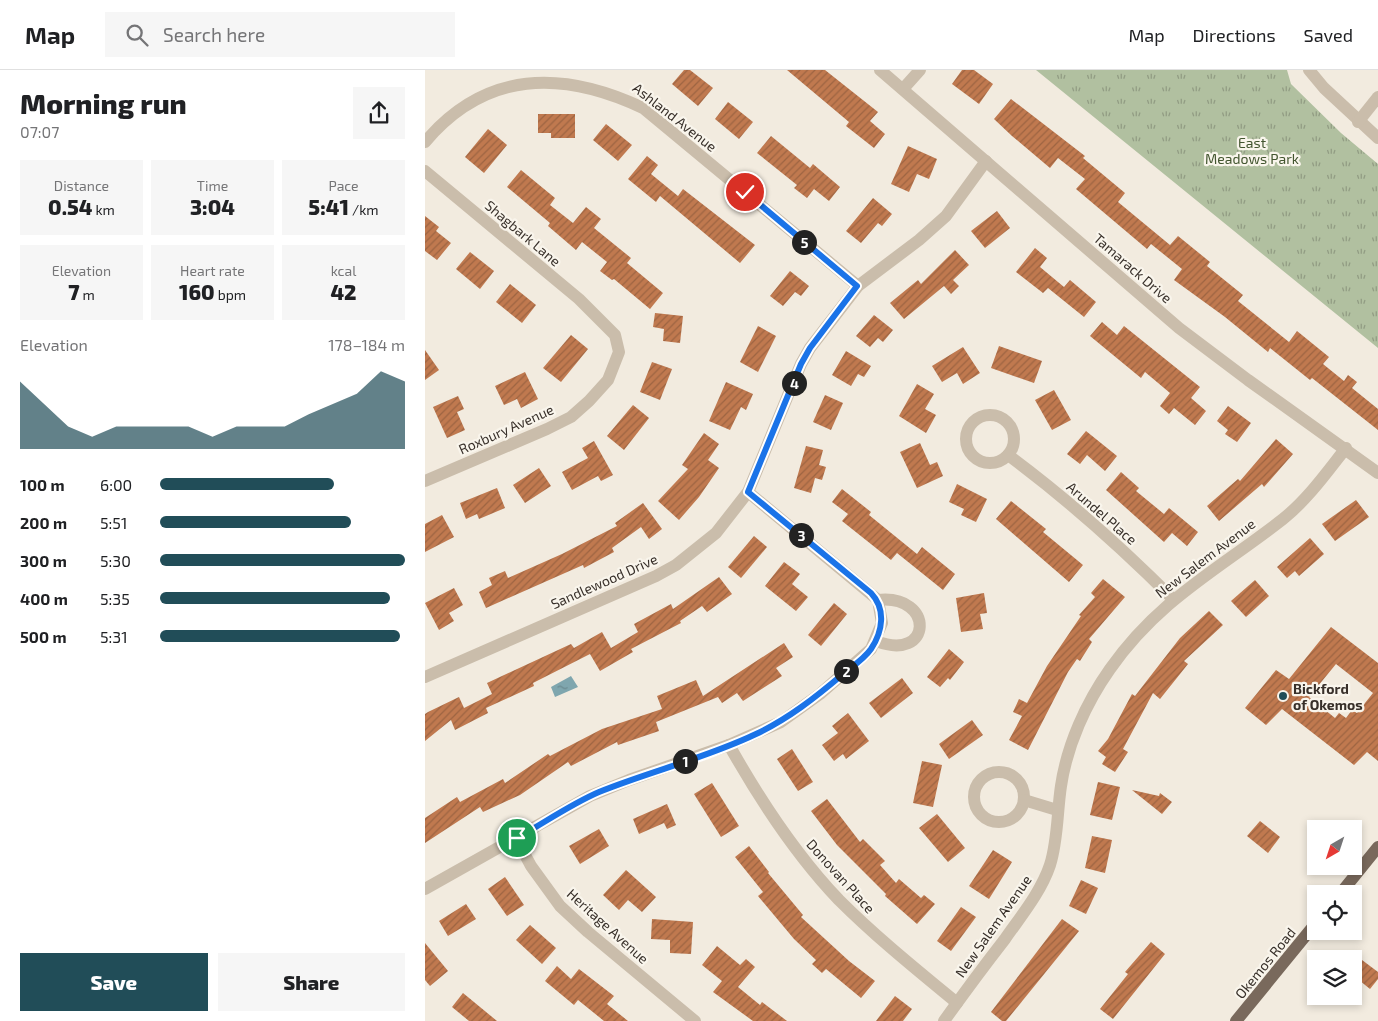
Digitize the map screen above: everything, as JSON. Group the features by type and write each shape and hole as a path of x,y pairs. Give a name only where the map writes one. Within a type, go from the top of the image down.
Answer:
{"main road":[{"path":"1347,885 1378,847"},
{"name":"Okemos Road","path":"1236,1021 1307,934"}],"street":[{"name":"Tamarack Drive","path":"880,70 1179,328 1248,380 1378,472"},
{"path":"903,89 920,70"},
{"path":"1309,70 1358,122 1378,138"},
{"name":"Ashland Avenue","path":"425,142 461,105 489,89 531,77 561,76 592,82 618,92 643,108 857,286"},
{"path":"1358,122 1378,98"},
{"name":"Sandlewood Drive","path":"425,677 656,576 676,565 716,533 748,492 801,364 810,348 857,286 919,240 946,216 986,161"},
{"name":"Shagbark Lane","path":"425,171 601,319"},
{"name":"Roxbury Avenue","path":"425,481 547,429 571,417 589,402 608,380 619,352 615,335 601,319"},
{"name":"New Salem Avenue","path":"944,1021 1019,919 1043,881 1053,850 1057,810 1067,759 1087,706 1110,668 1147,624 1173,599 1284,518 1316,486 1346,448"},
{"name":"Arundel Place","path":"1008,455 1036,476 1131,558 1173,599"},
{"path":"748,492 878,600 899,602 913,608 920,620 919,631 915,639 904,646 886,646 876,642"},
{"path":"425,890 590,796 755,735 789,716 866,655 876,642 881,623 878,600"},
{"name":"Donovan Place","path":"729,745 760,799 796,850 838,899 874,934 957,1003"},
{"path":"1002,772 1009,774 1019,782 1024,800 1015,817 996,822 979,812 974,794 984,777 989,774 1002,772"},
{"path":"1024,800 1057,810"},
{"name":"Heritage Avenue","path":"517,838 531,866 560,906 587,932 695,1021"}],"green space":[{"name":"East Meadows Park","path":"1036,70 1287,70 1291,84 1341,133 1378,164 1378,348"}],"water":[{"path":"571,676 578,687 555,697 551,687"}],"building":[{"path":"684,70 690,70 713,88 698,106 672,84"},
{"path":"787,70 825,70 878,112 870,121 885,134 874,148 846,126 849,122"},
{"path":"962,70 974,70 993,84 979,104 952,84"},
{"path":"1011,99 1085,156 1083,158 1125,193 1118,202 1170,245 1178,236 1210,262 1207,266 1243,295 1238,301 1289,342 1297,331 1329,357 1323,364 1344,381 1348,375 1357,382 1352,388 1378,409 1378,430 1312,378 1310,380 1270,348 1268,352 1225,317 1174,280 1182,269 1151,244 1147,249 1076,189 1085,179 1058,158 1050,168 1012,136 994,119"},
{"path":"728,102 753,122 739,139 715,119"},
{"path":"538,114 575,114 575,138 551,138 551,133 538,133"},
{"path":"606,124 632,145 618,161 593,140"},
{"path":"488,129 507,145 484,173 465,157"},
{"path":"771,136 810,168 813,164 840,187 829,201 814,189 807,198 794,188 797,185 757,153"},
{"path":"908,146 937,159 929,179 917,174 909,192 891,184"},
{"path":"647,156 658,165 651,174 678,196 683,189 755,245 740,263 660,196 656,202 628,179"},
{"path":"521,170 555,198 550,205 573,223 586,207 601,219 594,228 631,258 627,263 663,293 650,309 614,279 612,280 600,271 607,262 582,242 576,250 548,226 550,223 507,187"},
{"path":"873,198 892,214 882,226 878,223 861,243 846,231"},
{"path":"997,211 1010,228 985,248 971,231"},
{"path":"425,216 439,227 436,231 451,243 437,260 425,251"},
{"path":"1035,248 1047,258 1040,267 1064,287 1070,280 1096,302 1084,317 1048,288 1043,293 1016,272"},
{"path":"955,250 969,265 953,280 959,286 951,294 944,286 904,319 890,303 918,280 921,284"},
{"path":"470,252 494,271 480,289 456,269"},
{"path":"790,271 809,286 801,296 795,292 783,306 770,296"},
{"path":"510,284 536,305 522,323 496,302"},
{"path":"655,313 683,316 680,343 663,341 664,329 653,327"},
{"path":"874,315 893,330 883,342 878,338 870,347 856,336"},
{"path":"1102,322 1117,335 1124,326 1200,387 1191,398 1206,411 1195,425 1174,408 1169,414 1160,406 1170,393 1145,372 1141,378 1090,336"},
{"path":"758,326 776,336 758,372 740,362"},
{"path":"571,335 588,349 561,382 543,368"},
{"path":"999,346 1042,361 1034,383 991,368"},
{"path":"963,347 980,373 963,384 957,373 942,382 932,366"},
{"path":"425,350 439,370 425,380"},
{"path":"846,351 871,366 864,377 858,374 851,386 832,375"},
{"path":"652,362 672,369 660,400 640,392"},
{"path":"525,372 538,399 521,408 517,399 504,405 495,386"},
{"path":"726,382 753,394 746,410 741,407 730,430 709,421"},
{"path":"917,384 934,394 925,409 936,415 926,433 899,416"},
{"path":"1054,390 1071,420 1052,430 1035,400"},
{"path":"825,395 843,403 831,430 813,422"},
{"path":"458,396 464,409 457,412 465,430 447,438 433,407"},
{"path":"633,405 649,418 624,450 607,436"},
{"path":"1228,406 1251,423 1237,442 1225,434 1228,430 1217,421"},
{"path":"1086,431 1117,456 1105,471 1087,455 1080,464 1067,454"},
{"path":"704,433 719,444 708,460 719,468 699,497 679,520 658,501 688,469 682,465"},
{"path":"1276,439 1293,454 1264,487 1262,484 1219,521 1207,506 1238,479 1240,481"},
{"path":"594,441 613,475 601,481 598,476 572,490 562,472 588,458 582,448"},
{"path":"920,443 930,465 937,462 943,476 917,488 900,452"},
{"path":"806,446 823,450 819,465 826,467 822,480 815,478 811,493 794,488"},
{"path":"539,468 551,486 525,503 513,485"},
{"path":"1121,472 1139,488 1136,491 1164,514 1169,508 1198,532 1187,546 1172,533 1164,542 1106,490"},
{"path":"957,484 987,499 976,522 961,515 964,509 949,502"},
{"path":"497,488 505,508 479,519 477,514 466,519 460,503"},
{"path":"842,489 871,512 869,515 917,554 922,547 955,574 943,590 897,553 891,560 842,521 848,514 832,502"},
{"path":"1356,500 1369,517 1335,541 1322,524"},
{"path":"1011,501 1046,529 1043,532 1083,565 1069,582 996,519"},
{"path":"643,503 662,529 649,539 641,527 612,548 614,552 584,568 583,565 486,608 479,592 492,585 489,578 505,571 508,578 562,554 617,526 615,523"},
{"path":"442,515 454,537 425,552 425,524"},
{"path":"754,536 767,547 741,578 728,567"},
{"path":"1310,538 1324,554 1299,576 1295,571 1287,578 1277,567"},
{"path":"784,562 800,574 792,584 808,597 796,611 765,586"},
{"path":"719,577 732,594 707,612 702,606 680,621 681,623 631,649 633,652 600,671 590,654 533,683 534,686 486,708 488,713 455,730 451,720 425,741 425,714 428,712 459,697 464,708 492,694 487,683 571,644 574,648 602,632 611,648 638,632 634,624 671,604 673,609"},
{"path":"1103,579 1125,597 1089,639 1092,642 1080,661 1077,659 1068,672 1028,750 1009,740 1022,716 1013,712 1019,699 1027,703 1047,666 1081,616 1079,615 1095,597 1091,593"},
{"path":"1255,580 1269,596 1246,617 1231,601"},
{"path":"454,588 463,605 449,613 454,621 439,630 425,603"},
{"path":"984,593 987,613 980,614 983,629 961,632 956,598"},
{"path":"834,603 847,614 821,646 808,635"},
{"path":"1209,611 1223,625 1184,661 1188,664 1160,699 1153,693 1123,749 1128,752 1115,772 1102,764 1106,757 1098,751 1108,739 1132,694 1135,696 1180,638"},
{"name":"Bickford of Okemos","path":"1331,627 1378,663 1378,761 1367,752 1354,765 1282,709 1266,725 1245,708 1276,670 1289,679","holes":["1336,664 1373,693 1357,713 1352,710 1346,718 1339,713 1335,718 1309,697"]},
{"path":"784,643 793,657 776,668 782,676 743,701 737,693 722,703 718,697 656,722 659,731 618,745 617,742 571,766 568,762 520,795 483,812 480,807 425,843 425,818 457,797 460,802 503,779 505,783 548,754 550,756 602,729 662,709 657,696 696,680 703,696"},
{"path":"949,649 964,662 950,680 948,678 940,687 927,677"},
{"path":"902,678 913,693 881,718 869,703"},
{"path":"848,713 869,741 846,759 843,754 834,761 822,745 838,733 832,726"},
{"path":"972,720 983,735 949,759 939,744"},
{"path":"792,749 813,782 798,791 777,759"},
{"path":"922,761 942,765 933,807 913,803"},
{"path":"1098,782 1120,787 1112,820 1090,815"},
{"path":"712,783 739,826 721,837 694,794"},
{"path":"1132,790 1159,796 1160,793 1172,802 1162,814"},
{"path":"827,799 860,842 863,839 885,861 880,865 896,883 899,879 921,898 924,895 935,904 917,924 885,896 886,894 837,845 811,811"},
{"path":"667,804 676,825 667,829 664,823 639,834 633,819"},
{"path":"937,814 965,848 948,862 919,828"},
{"path":"1260,821 1280,837 1268,853 1247,836"},
{"path":"599,829 609,846 580,864 569,846"},
{"path":"1092,836 1112,840 1105,873 1085,868"},
{"path":"749,846 768,873 803,915 801,917 849,961 875,981 861,998 826,969 822,973 812,964 816,960 794,939 758,896 763,892 735,857"},
{"path":"993,850 1012,862 989,899 969,886"},
{"path":"626,870 656,897 642,912 628,900 619,910 603,895"},
{"path":"505,877 524,905 507,916 488,889"},
{"path":"1081,880 1098,888 1086,914 1069,906"},
{"path":"466,904 476,919 448,936 439,921"},
{"path":"961,907 976,917 951,951 937,941"},
{"path":"652,919 693,922 691,954 670,953 670,940 651,939"},
{"path":"1062,919 1079,931 1006,1021 1002,1021 991,1012"},
{"path":"530,925 556,948 542,964 516,940"},
{"path":"1151,942 1165,954 1113,1019 1100,1009 1128,974 1125,972"},
{"path":"425,943 448,971 430,986 425,980"},
{"path":"717,946 740,965 746,959 755,967 738,987 760,1005 762,1002 787,1021 753,1021 713,992 722,981 702,965"},
{"path":"1362,960 1378,972 1378,979 1370,989 1362,982"},
{"path":"557,966 571,979 579,969 614,996 607,1004 628,1021 604,1021 578,1000 574,1005 545,981"},
{"path":"463,993 497,1021 469,1021 452,1007"},
{"path":"895,996 912,1009 903,1021 876,1021"}],"place":[{"name":"Bickford of Okemos","path":"1283,696"}],"route":[{"path":"517,838 590,796 629,780 697,758 755,735 781,722 819,694 866,655 876,642 881,623 878,600 748,492 801,364 810,348 857,286 745,192"}]}
